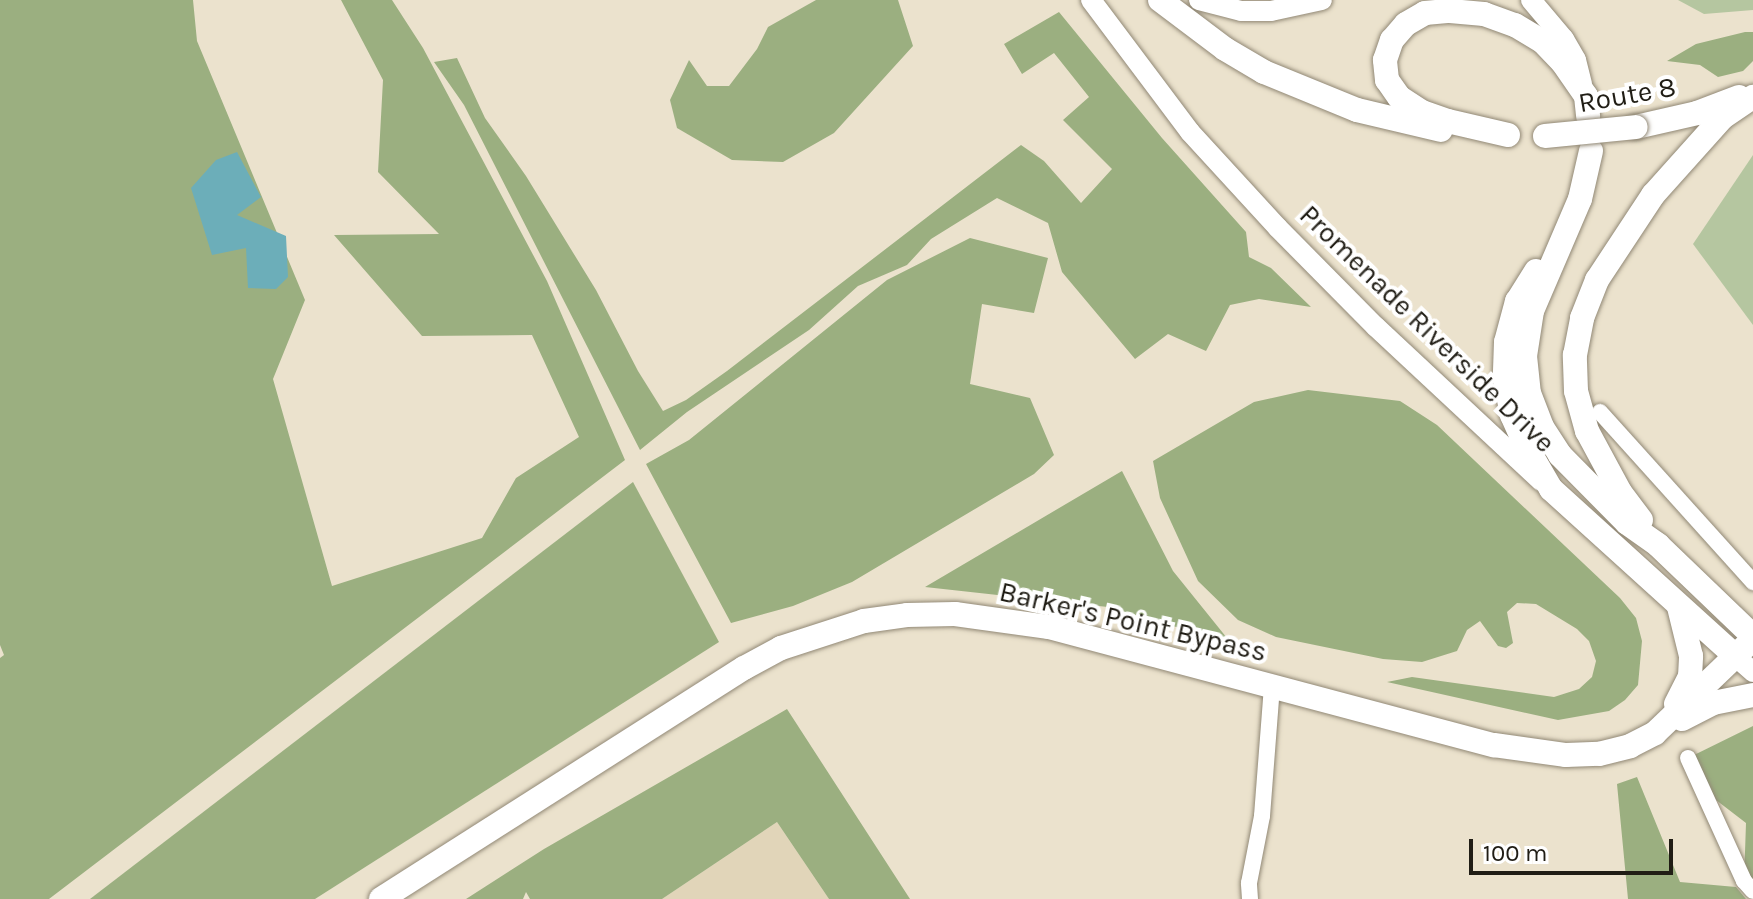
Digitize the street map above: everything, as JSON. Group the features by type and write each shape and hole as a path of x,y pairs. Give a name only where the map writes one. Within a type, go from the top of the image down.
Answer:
{"highway":[{"path":"1160,0 1225,49 1309,92 1401,122 1508,135"},
{"path":"1508,135 1422,112 1399,97 1387,80 1385,60 1392,40 1406,24 1425,13 1450,11 1484,14 1515,25 1543,42 1563,63 1587,106"},
{"path":"1658,545 1620,492 1587,431 1576,391 1575,355 1582,318 1597,280 1653,195 1723,117 1753,94"},
{"name":"Route 8","path":"1508,135 1545,136 1636,127 1697,113 1753,94"},
{"name":"Promenade Riverside Drive","path":"1591,151 1580,199 1565,227 1532,311 1525,356 1529,393 1542,427 1560,455 1627,523 1658,545 1753,637"},
{"path":"1551,489 1512,415 1505,379 1506,342 1517,301 1565,227"},
{"name":"Promenade Riverside Drive","path":"1551,489 1745,665"},
{"path":"1655,733 1683,694 1690,677 1689,636 1678,605"},
{"name":"Barker's Point Bypass","path":"381,899 744,668 794,643 864,621 943,614 1001,618 1049,627 1533,752 1599,754 1630,746 1655,733 1745,665 1753,637"},
{"path":"1655,733 1713,703 1753,695"}],"main road":[{"name":"Promenade Riverside Drive","path":"1091,0 1190,132 1278,228 1376,327 1551,489"},
{"path":"1199,0 1241,11 1271,11 1322,0"},
{"path":"1531,0 1564,39 1576,60 1587,106"}],"street":[{"path":"1600,412 1753,582"},
{"path":"1250,899 1249,883 1262,816 1272,686"},
{"path":"1688,758 1744,881 1753,891"}],"shaded area":[{"path":"777,822 829,899 662,899"}],"green space":[{"path":"0,0 193,0 197,41 305,300 273,379 332,586 482,538 516,478 579,437 532,335 422,336 334,235 439,234 378,172 383,80 341,0 392,0 423,48 547,281 625,460 49,899 0,899 0,658 4,655 0,645"},
{"path":"816,0 898,0 913,46 834,133 783,162 732,160 677,128 670,100 689,60 707,86 729,86 757,49 768,27"},
{"path":"1678,0 1753,0 1753,10 1704,14"},
{"path":"1059,12 1162,138 1246,232 1249,257 1271,268 1311,307 1259,299 1230,305 1206,351 1168,334 1135,359 1062,272 1048,223 997,198 931,239 907,265 858,286 809,330 687,412 640,450 464,105 434,62 457,58 485,118 526,176 596,290 638,371 663,411 686,400 727,371 1021,145 1044,161 1081,203 1112,169 1063,120 1089,97 1054,53 1022,74 1004,44"},
{"path":"1753,32 1753,61 1743,71 1718,77 1700,65 1667,61 1696,44"},
{"path":"1753,155 1753,325 1693,244"},
{"path":"970,238 1048,258 1034,313 982,304 970,384 1030,398 1054,455 1034,474 852,582 793,606 731,623 646,464 689,440 887,280"},
{"path":"1308,390 1400,401 1437,425 1620,598 1636,618 1642,641 1638,685 1625,700 1609,711 1558,720 1387,682 1412,677 1554,697 1579,689 1592,677 1596,661 1589,641 1577,629 1536,604 1517,603 1507,612 1513,643 1506,648 1498,646 1480,621 1467,630 1457,651 1422,662 1383,659 1276,637 1238,620 1198,581 1160,498 1153,461 1254,402"},
{"path":"1122,471 1173,571 1231,643 1108,607 925,587"},
{"path":"633,482 719,642 315,899 90,899"},
{"path":"787,709 910,899 829,899 777,822 662,899 530,899 526,892 523,899 466,899 544,849"},
{"path":"1753,726 1753,891 1744,881 1746,823 1703,790 1688,758"},
{"path":"1637,777 1680,882 1736,887 1746,899 1628,899 1617,784"}],"water":[{"path":"237,152 261,197 237,215 286,236 288,277 276,289 248,288 246,248 212,255 191,188 216,160"}]}
